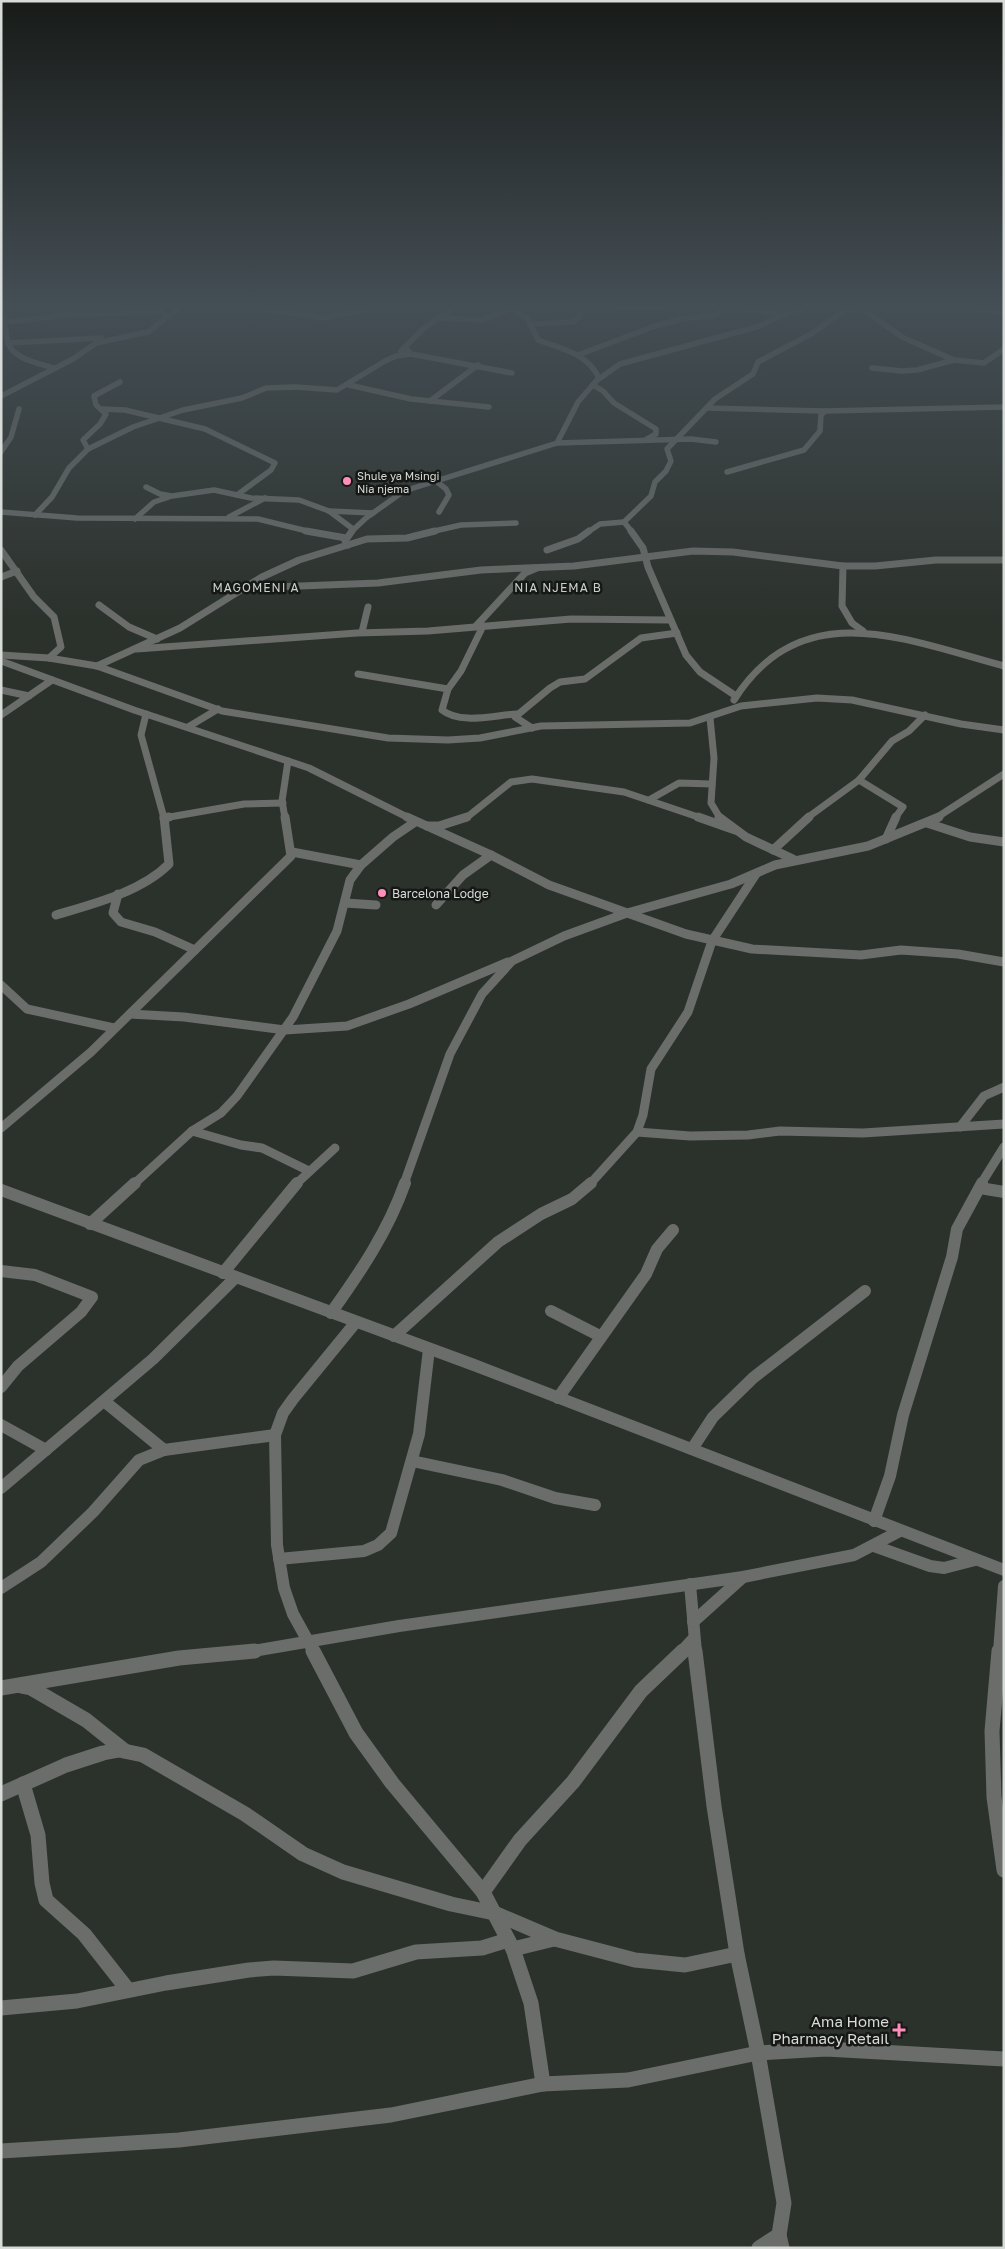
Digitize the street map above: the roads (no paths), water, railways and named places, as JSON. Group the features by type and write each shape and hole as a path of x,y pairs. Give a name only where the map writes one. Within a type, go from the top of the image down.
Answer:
{"street":[{"path":"1,452 11,437 18,413"},
{"path":"88,449 83,440 104,420 105,413"},
{"path":"135,413 205,429 275,464 271,470 237,495"},
{"path":"35,515 52,498 69,468 88,449 133,427 174,413"},
{"path":"557,443 572,413"},
{"path":"630,413 656,429 656,434 646,440"},
{"path":"548,550 578,539 600,524 624,522 652,494 653,487 671,461 667,450 703,413"},
{"path":"727,472 804,450 820,431 821,415 823,413"},
{"path":"347,542 353,529 404,491 482,467 509,456 557,443 676,439 716,442"},
{"path":"436,481 446,489 448,495 439,512"},
{"path":"146,487 160,494 172,496"},
{"path":"135,519 154,502 172,496 214,490 237,495 299,500 329,511 353,529"},
{"path":"226,519 265,498"},
{"path":"329,511 373,513"},
{"path":"1,512 135,519 269,521 347,542"},
{"path":"624,522 641,544 669,620 690,663 736,696"},
{"path":"96,666 157,640 247,588 262,577 347,542 422,535 456,526 516,523"},
{"path":"1,550 34,597 56,622 61,647 49,658"},
{"path":"247,588 378,583 481,570 574,566 693,550 843,566 874,566 936,560 1004,560"},
{"path":"843,566 841,578 844,592 842,606 852,623 863,631"},
{"path":"540,567 525,574 480,626 461,671 448,689 442,710 451,717 517,714 556,684 585,679 641,638 677,633"},
{"path":"1,577 17,571"},
{"path":"99,606 130,627 157,640"},
{"path":"362,632 368,607"},
{"path":"137,649 362,632 422,632 571,619 669,620"},
{"path":"730,708 736,696 762,668 793,643 863,631 905,639 1004,666"},
{"path":"1,654 49,658 96,666 218,709 388,738 466,739 532,728 690,723 710,718 730,708 788,700 832,698 852,700 961,724 1004,730"},
{"path":"1,661 146,714 288,760 323,774 419,824 491,855 549,885 712,941 768,950 861,955 901,950 958,954 1004,962"},
{"path":"358,674 448,689"},
{"path":"1,715 52,680"},
{"path":"1,690 29,696"},
{"path":"188,727 218,709"},
{"path":"56,915 118,894 160,873 166,867 169,860 169,845 164,818 141,735 146,714"},
{"path":"517,714 515,717 517,720 532,728"},
{"path":"773,850 811,815 859,780 892,741 909,730 925,715"},
{"path":"710,718 714,764 712,805 722,819 735,830"},
{"path":"1,1128 70,1071 291,856 292,852 283,803 288,760"},
{"path":"130,1014 184,1017 285,1030 347,1026 408,1004 512,961 564,936 627,913 731,884 793,859 842,852 886,839 927,823 951,810 1004,774"},
{"path":"90,1224 192,1131 224,1109 251,1079 285,1030 337,931 350,880 361,864 393,837 419,824 439,826 464,820 511,782 520,780 549,780 602,788 649,800 735,830 793,859"},
{"path":"859,780 903,806 891,824 886,839"},
{"path":"649,800 679,783 712,784"},
{"path":"164,818 244,804 283,803"},
{"path":"927,823 970,837 1004,842"},
{"path":"292,852 361,864"},
{"path":"436,905 463,875 491,855"},
{"path":"394,1336 449,1283 498,1242 541,1214 572,1199 589,1185 637,1132 643,1115 647,1082 652,1069 688,1012 712,941 756,874"},
{"path":"118,894 113,914 121,922 155,932 195,950"},
{"path":"345,904 376,905"},
{"path":"331,1313 368,1261 394,1214 450,1054 482,994 512,961"},
{"path":"1,985 18,1004 27,1009 114,1028"},
{"path":"960,1127 982,1099 993,1090 1004,1088"},
{"path":"637,1132 724,1136 780,1131 863,1133 1004,1124"},
{"path":"192,1131 241,1145 262,1148 309,1171"},
{"path":"1,1488 178,1336 229,1276 309,1171 335,1148"},
{"path":"874,1521 890,1476 903,1415 950,1265 957,1229 969,1203 1003,1149"},
{"path":"980,1188 1004,1192"},
{"path":"1,1190 430,1349 1004,1570"},
{"path":"558,1398 600,1336 646,1274 657,1249 672,1230"},
{"path":"1,1271 41,1276 92,1297 90,1303 68,1325 31,1355 1,1387"},
{"path":"692,1449 713,1417 753,1378 865,1292"},
{"path":"551,1311 600,1336"},
{"path":"356,1322 283,1413 275,1435 279,1559 284,1588 293,1614 356,1733 392,1783 483,1892 494,1912 510,1944 530,2003 544,2084"},
{"path":"279,1559 364,1551 375,1548 387,1539 394,1528 412,1461 421,1420 424,1370 430,1349"},
{"path":"104,1401 164,1450"},
{"path":"1,1425 46,1450"},
{"path":"1,1588 41,1562 93,1512 139,1460 164,1450 275,1435"},
{"path":"412,1461 494,1478 555,1498 595,1505"},
{"path":"1,1688 179,1658 234,1654 399,1626 743,1577 854,1555 900,1531"},
{"path":"874,1546 930,1566 944,1568 976,1560"},
{"path":"693,1622 743,1577"},
{"path":"690,1584 694,1638 714,1806 737,1954 758,2053 784,2203 781,2241 759,2248"},
{"path":"1004,1586 992,1731 994,1797 1004,1870"},
{"path":"483,1892 520,1840 573,1782 641,1691 664,1671 694,1638"},
{"path":"19,1685 31,1688 86,1720 124,1752"},
{"path":"1,1794 66,1765 103,1752 124,1752 144,1755 245,1814 304,1854 343,1872 451,1904 494,1912 555,1939 635,1960 685,1965 737,1954"},
{"path":"23,1784 38,1836 42,1884 46,1900 84,1934 128,1990"},
{"path":"1,2008 77,2001 128,1990 249,1970 274,1968 353,1971 416,1952 482,1948 555,1939"},
{"path":"1,2152 72,2145 179,2140 352,2120 443,2106 544,2084 628,2080 758,2053 826,2049 1004,2059"}],"place":[{"name":"Shule ya Msingi Nia njema","path":"347,481"},
{"name":"Barcelona Lodge","path":"382,893"},
{"name":"Ama Home Pharmacy Retail","path":"899,2030"}],"district":[{"name":"MAGOMENI A","path":"256,587"},
{"name":"NIA NJEMA B","path":"558,587"}]}
